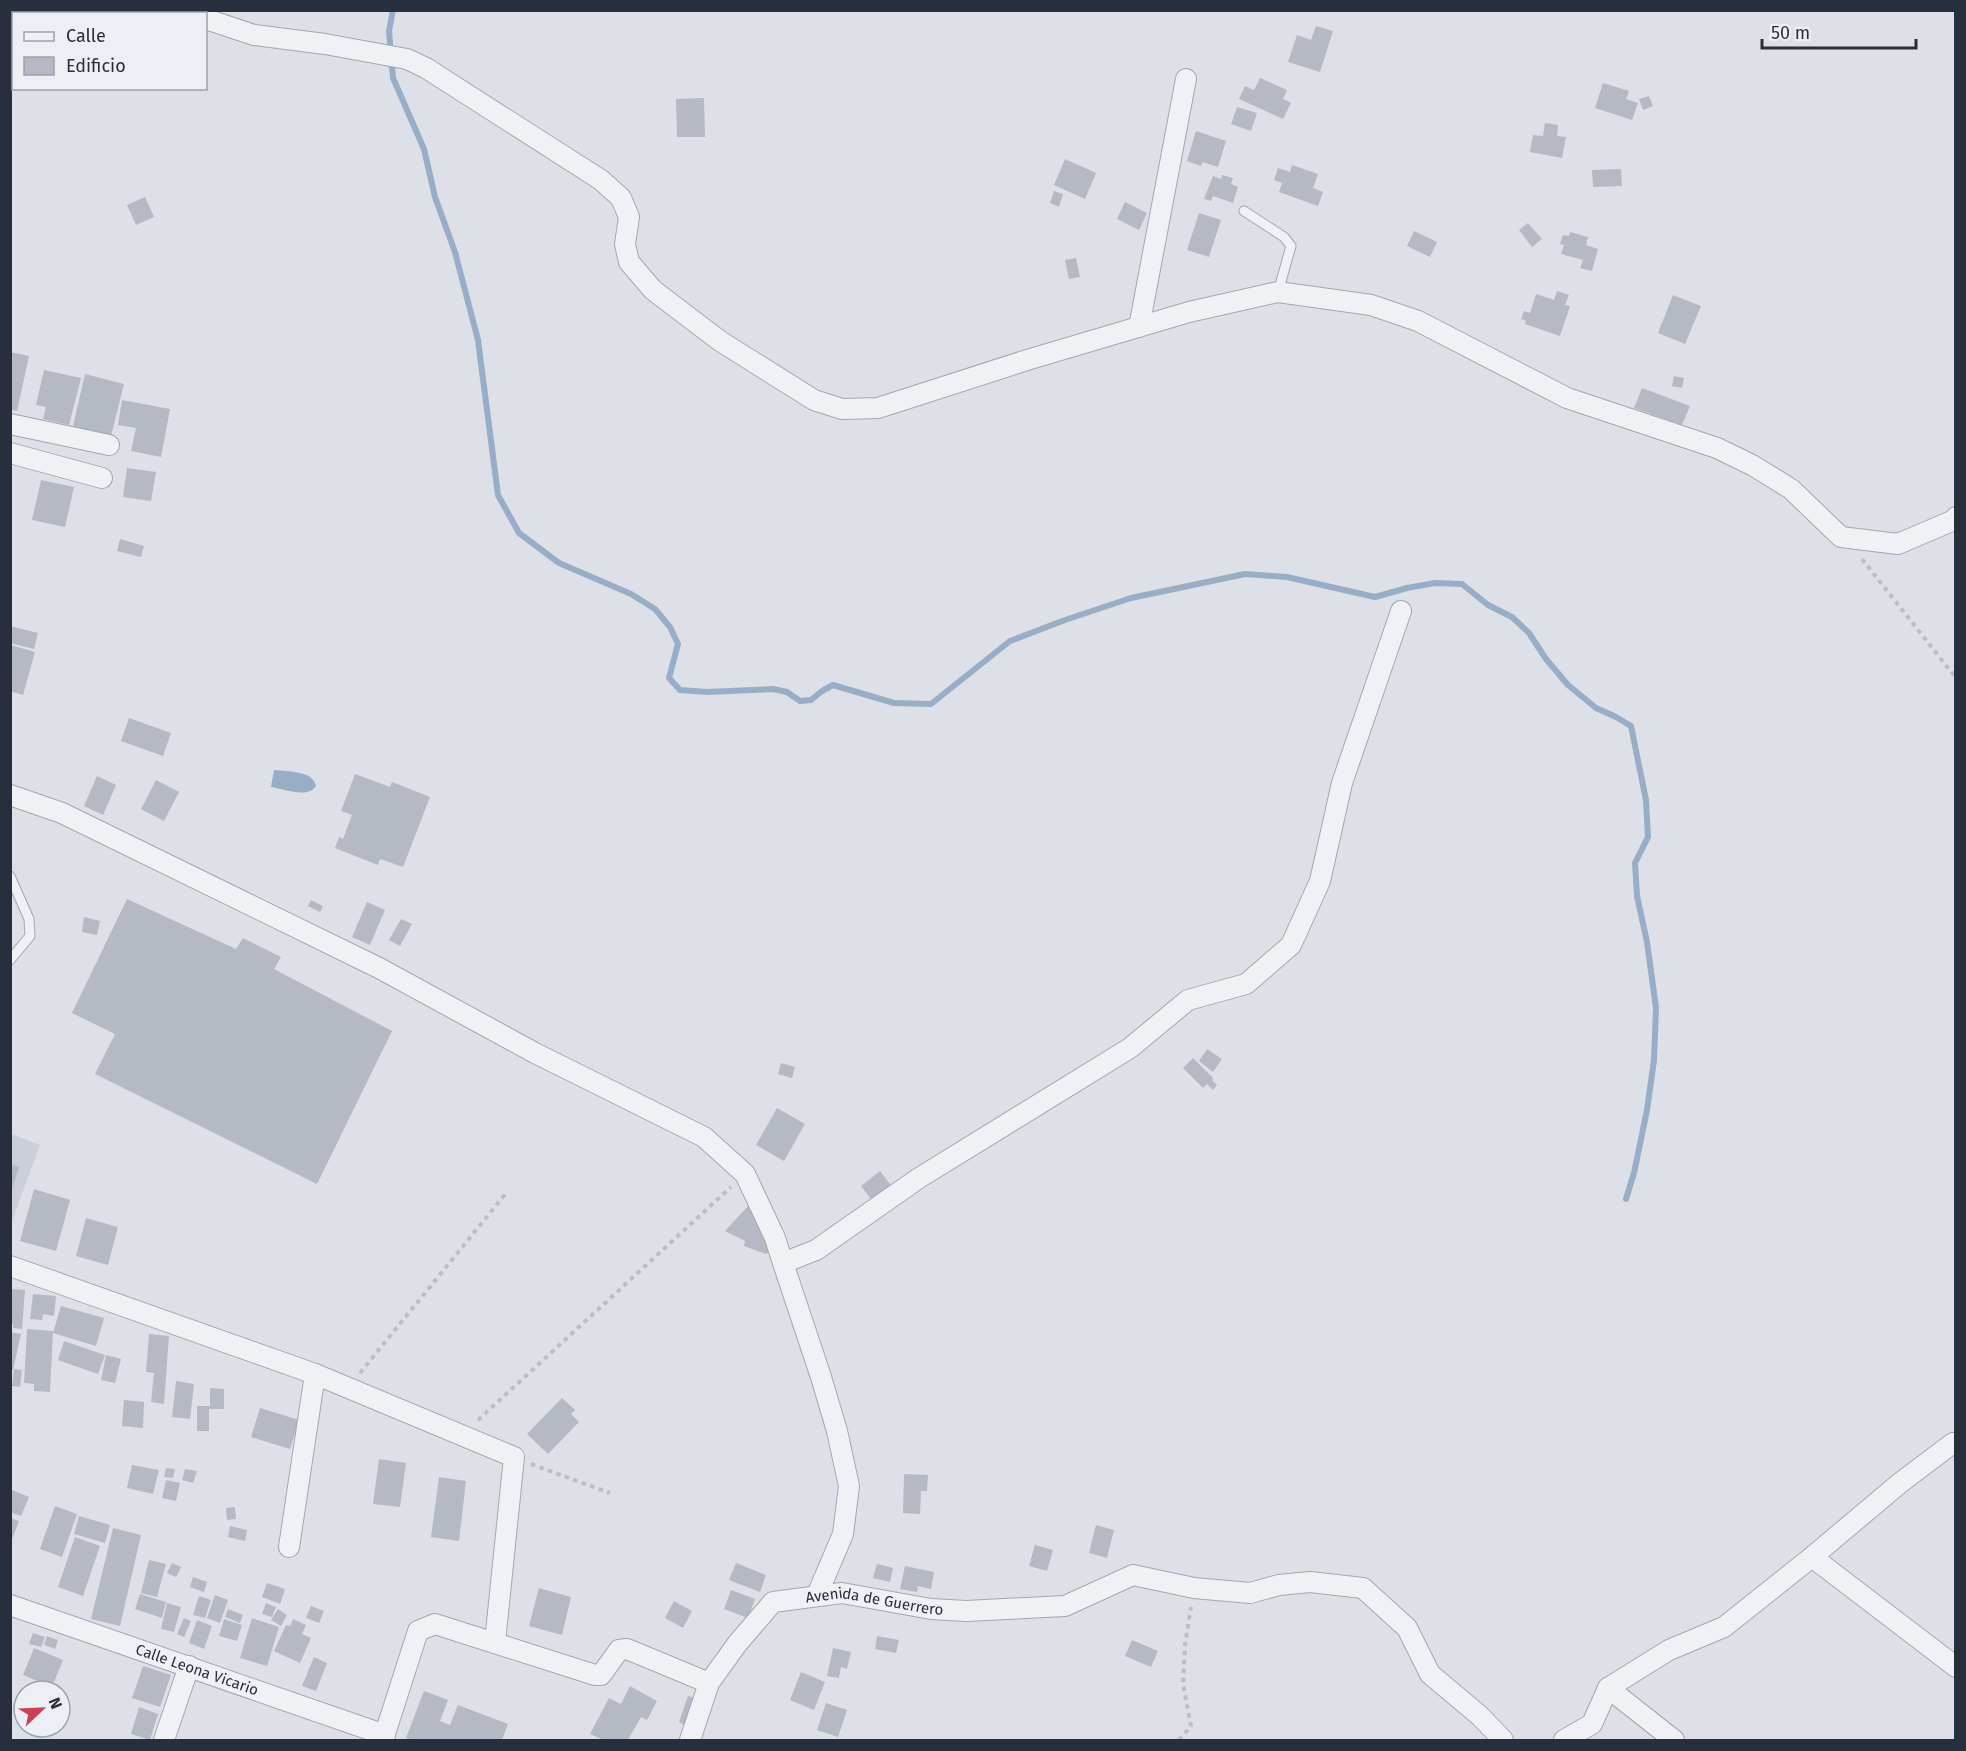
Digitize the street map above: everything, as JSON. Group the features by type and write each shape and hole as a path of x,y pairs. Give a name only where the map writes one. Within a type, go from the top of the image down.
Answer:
{"street":[{"path":"207,19 254,35 325,44 407,59 426,68 601,180 621,198 629,217 625,244 629,262 653,290 720,342 814,400 842,409 878,408 1027,360 1189,312 1278,292 1371,305 1418,321 1567,398 1717,448 1752,465 1791,489 1841,537 1898,543 1954,520 1956,517"},
{"path":"1139,327 1186,79"},
{"path":"10,424 109,445"},
{"path":"10,453 102,478"},
{"path":"783,1263 816,1250 919,1178 1130,1048 1188,1000 1246,984 1291,945 1320,881 1342,783 1401,611"},
{"path":"10,795 62,813 379,968 535,1053 704,1137 745,1174 775,1238 821,1377 837,1431 849,1486 843,1534 817,1595"},
{"path":"10,1266 315,1374 513,1457 495,1642"},
{"path":"289,1547 315,1374"},
{"path":"1564,1740 1592,1724 1608,1688 1669,1650 1724,1627 1900,1483 1955,1443"},
{"path":"1812,1557 1956,1667"},
{"name":"Avenida de Guerrero","path":"690,1740 709,1683 737,1644 772,1602 842,1593 931,1609 966,1611 1065,1605 1133,1575 1194,1588"},
{"path":"1194,1588 1250,1593 1279,1585 1310,1582 1363,1588 1407,1628 1430,1674 1480,1716 1503,1740"},
{"name":"Calle Leona Vicario","path":"10,1605 189,1666 384,1738"},
{"path":"384,1738 418,1631 435,1624 595,1675 601,1675 619,1650 627,1649 709,1683"},
{"path":"164,1740 189,1666"},
{"path":"1608,1688 1674,1740"}],"lane":[{"path":"1244,211 1284,237 1291,246 1278,292"},
{"path":"10,876 29,919 30,936 10,960"}],"path":[{"path":"1841,537 1870,568 1956,678"},
{"path":"462,1435 745,1174"},
{"path":"347,1389 507,1192"},
{"path":"513,1457 610,1493"},
{"path":"1179,1740 1191,1726 1183,1684 1185,1645 1194,1588"}],"shaded area":[{"path":"11,1134 40,1145 11,1224"}],"water":[{"path":"274,770 305,774 314,781 316,786 302,793 271,787"}],"building":[{"path":"1316,26 1333,31 1320,72 1288,62 1297,35 1311,40"},
{"path":"1260,78 1287,90 1283,99 1291,103 1283,119 1239,99 1245,86 1254,90"},
{"path":"1603,83 1629,91 1626,99 1638,103 1632,120 1595,108"},
{"path":"1649,96 1653,106 1643,110 1639,99"},
{"path":"704,98 705,137 677,137 676,99"},
{"path":"1237,107 1257,113 1251,131 1231,124"},
{"path":"1545,123 1558,125 1557,136 1566,137 1562,158 1530,152 1533,135 1543,136"},
{"path":"1196,131 1226,141 1218,167 1202,162 1201,166 1187,161"},
{"path":"1065,159 1096,173 1085,199 1054,185"},
{"path":"1292,165 1318,174 1313,188 1323,192 1318,206 1279,192 1282,183 1274,180 1278,168 1290,172"},
{"path":"1621,169 1622,186 1593,187 1592,170"},
{"path":"1222,175 1233,178 1231,184 1238,187 1233,203 1213,196 1211,201 1204,199 1213,176 1221,179"},
{"path":"1054,191 1063,194 1059,207 1050,203"},
{"path":"145,197 154,217 136,225 127,205"},
{"path":"1125,202 1147,213 1139,230 1117,219"},
{"path":"1199,213 1221,220 1209,257 1187,250"},
{"path":"1528,223 1542,239 1532,247 1519,230"},
{"path":"1414,231 1437,242 1430,257 1407,246"},
{"path":"1570,232 1588,237 1586,245 1598,249 1592,271 1580,268 1583,260 1561,254 1564,245 1560,244 1563,235 1569,236"},
{"path":"1076,258 1080,277 1069,279 1065,260"},
{"path":"1557,291 1569,295 1565,305 1570,306 1560,336 1525,324 1526,321 1521,319 1524,311 1530,313 1536,294 1554,300"},
{"path":"1673,295 1701,306 1685,344 1658,333"},
{"path":"10,352 29,356 17,411 10,409"},
{"path":"44,370 81,378 69,425 43,419 46,407 36,405"},
{"path":"85,374 124,384 110,440 72,430"},
{"path":"1674,376 1684,378 1682,388 1672,386"},
{"path":"1642,388 1690,406 1682,425 1634,408"},
{"path":"122,400 170,409 161,457 131,451 136,428 118,425"},
{"path":"127,468 156,472 151,501 123,497"},
{"path":"41,480 74,487 65,527 32,520"},
{"path":"120,539 144,546 141,557 117,551"},
{"path":"10,626 38,633 34,649 10,643"},
{"path":"10,645 35,652 23,695 10,691"},
{"path":"129,718 171,733 163,756 121,741"},
{"path":"355,774 390,787 392,782 430,797 403,867 380,859 378,865 335,848 339,837 343,839 352,815 341,811"},
{"path":"97,776 116,785 103,815 84,806"},
{"path":"156,780 179,792 164,821 141,809"},
{"path":"127,899 236,949 243,938 281,957 274,969 392,1031 317,1184 95,1074 115,1034 72,1013"},
{"path":"311,900 323,906 320,912 308,906"},
{"path":"367,902 385,910 370,945 352,937"},
{"path":"84,917 100,921 97,935 82,932"},
{"path":"401,919 412,924 400,946 389,940"},
{"path":"1207,1049 1222,1059 1213,1072 1199,1061"},
{"path":"1193,1058 1213,1078 1212,1080 1217,1085 1213,1090 1207,1084 1203,1088 1183,1068"},
{"path":"781,1063 795,1067 792,1078 778,1074"},
{"path":"777,1108 805,1124 784,1161 756,1145"},
{"path":"10,1164 19,1167 11,1193 10,1192"},
{"path":"880,1171 893,1188 874,1203 861,1186"},
{"path":"34,1189 70,1200 56,1251 20,1241"},
{"path":"749,1205 771,1251 766,1254 744,1246 745,1241 725,1231"},
{"path":"86,1218 118,1227 108,1265 76,1256"},
{"path":"10,1289 25,1290 22,1329 13,1328 13,1324 10,1324"},
{"path":"33,1294 56,1296 54,1316 43,1314 42,1320 30,1319"},
{"path":"61,1306 104,1318 96,1346 53,1333"},
{"path":"27,1329 53,1331 50,1392 34,1391 34,1384 24,1383"},
{"path":"10,1332 21,1334 13,1370 10,1369"},
{"path":"149,1334 169,1336 164,1404 151,1402 154,1373 146,1372"},
{"path":"64,1341 105,1355 98,1374 58,1360"},
{"path":"106,1355 121,1359 115,1383 101,1380"},
{"path":"14,1369 22,1370 20,1387 12,1386"},
{"path":"176,1381 194,1384 190,1419 172,1417"},
{"path":"210,1388 224,1389 224,1409 209,1409 209,1431 197,1431 197,1406 210,1406"},
{"path":"562,1398 575,1410 571,1414 579,1422 548,1454 527,1434"},
{"path":"124,1400 144,1402 143,1428 122,1426"},
{"path":"260,1408 299,1420 290,1449 251,1437"},
{"path":"379,1459 406,1463 400,1507 373,1504"},
{"path":"132,1465 159,1470 153,1494 127,1488"},
{"path":"166,1468 175,1469 173,1478 164,1477"},
{"path":"185,1469 197,1471 193,1483 182,1480"},
{"path":"904,1474 928,1475 927,1491 921,1491 920,1514 903,1513"},
{"path":"439,1477 466,1481 459,1541 431,1537"},
{"path":"166,1480 180,1483 176,1501 162,1498"},
{"path":"12,1490 29,1497 21,1516 10,1512"},
{"path":"55,1506 77,1514 62,1557 40,1549"},
{"path":"235,1507 236,1519 227,1520 226,1508"},
{"path":"79,1516 110,1525 105,1543 74,1534"},
{"path":"10,1518 19,1521 11,1542 10,1542"},
{"path":"1096,1525 1114,1530 1107,1558 1089,1553"},
{"path":"230,1526 247,1530 245,1541 228,1537"},
{"path":"113,1528 141,1535 120,1626 91,1619"},
{"path":"75,1537 100,1546 83,1596 58,1587"},
{"path":"1035,1545 1053,1550 1047,1571 1029,1566"},
{"path":"149,1560 166,1564 157,1597 141,1593"},
{"path":"172,1563 181,1567 176,1577 167,1573"},
{"path":"736,1563 766,1575 760,1592 729,1580"},
{"path":"877,1564 893,1568 890,1582 873,1578"},
{"path":"905,1566 934,1572 931,1589 918,1586 917,1592 900,1589"},
{"path":"193,1577 207,1582 204,1592 190,1587"},
{"path":"267,1583 285,1589 280,1604 262,1597"},
{"path":"539,1588 571,1597 562,1635 529,1626"},
{"path":"731,1590 755,1599 748,1618 724,1609"},
{"path":"140,1594 166,1602 162,1618 135,1609"},
{"path":"215,1595 228,1600 220,1623 207,1618"},
{"path":"199,1596 211,1600 205,1618 193,1615"},
{"path":"674,1601 692,1611 683,1628 665,1618"},
{"path":"167,1603 181,1607 174,1632 161,1629"},
{"path":"266,1603 276,1607 272,1617 262,1614"},
{"path":"311,1606 324,1611 319,1623 306,1618"},
{"path":"228,1609 243,1615 240,1623 225,1617"},
{"path":"278,1609 287,1615 281,1626 271,1620"},
{"path":"184,1618 191,1621 184,1637 177,1634"},
{"path":"252,1618 279,1627 267,1666 240,1658"},
{"path":"224,1619 242,1625 237,1641 219,1636"},
{"path":"293,1619 306,1625 302,1634 311,1638 300,1663 274,1651 286,1625 290,1626"},
{"path":"197,1620 212,1626 204,1649 189,1643"},
{"path":"33,1633 45,1637 41,1647 29,1644"},
{"path":"47,1636 58,1640 55,1649 44,1645"},
{"path":"877,1636 899,1640 896,1653 875,1649"},
{"path":"1132,1640 1158,1651 1151,1667 1125,1656"},
{"path":"34,1648 63,1660 55,1679 33,1679 23,1675"},
{"path":"833,1648 851,1652 847,1669 841,1667 839,1678 827,1676"},
{"path":"314,1657 327,1663 316,1691 302,1686"},
{"path":"143,1666 171,1675 160,1707 132,1698"},
{"path":"801,1672 825,1682 814,1710 790,1700"},
{"path":"630,1686 657,1701 647,1720 641,1717 628,1740 603,1740 590,1734 609,1698 621,1704"},
{"path":"424,1691 448,1700 440,1721 450,1725 458,1705 508,1724 502,1740 413,1740 406,1738"},
{"path":"688,1696 696,1698 687,1727 679,1722"},
{"path":"826,1703 847,1710 838,1737 817,1730"},
{"path":"139,1707 158,1714 150,1740 131,1734"}],"waterway":[{"path":"393,10 389,31 393,78 424,149 435,197 455,252 478,340 498,495 519,533 559,563 631,594 655,609 670,627 678,644 669,678 680,690 707,692 773,689 787,692 800,701 811,700 833,685 894,703 931,704 1010,641 1131,598 1245,574 1287,577 1375,597 1435,583 1462,584 1488,605 1512,617 1529,633 1546,659 1568,685 1596,708 1631,726 1646,800 1648,837 1635,863 1637,896 1647,942 1656,1008 1654,1060 1647,1110 1634,1173 1626,1199"}]}
